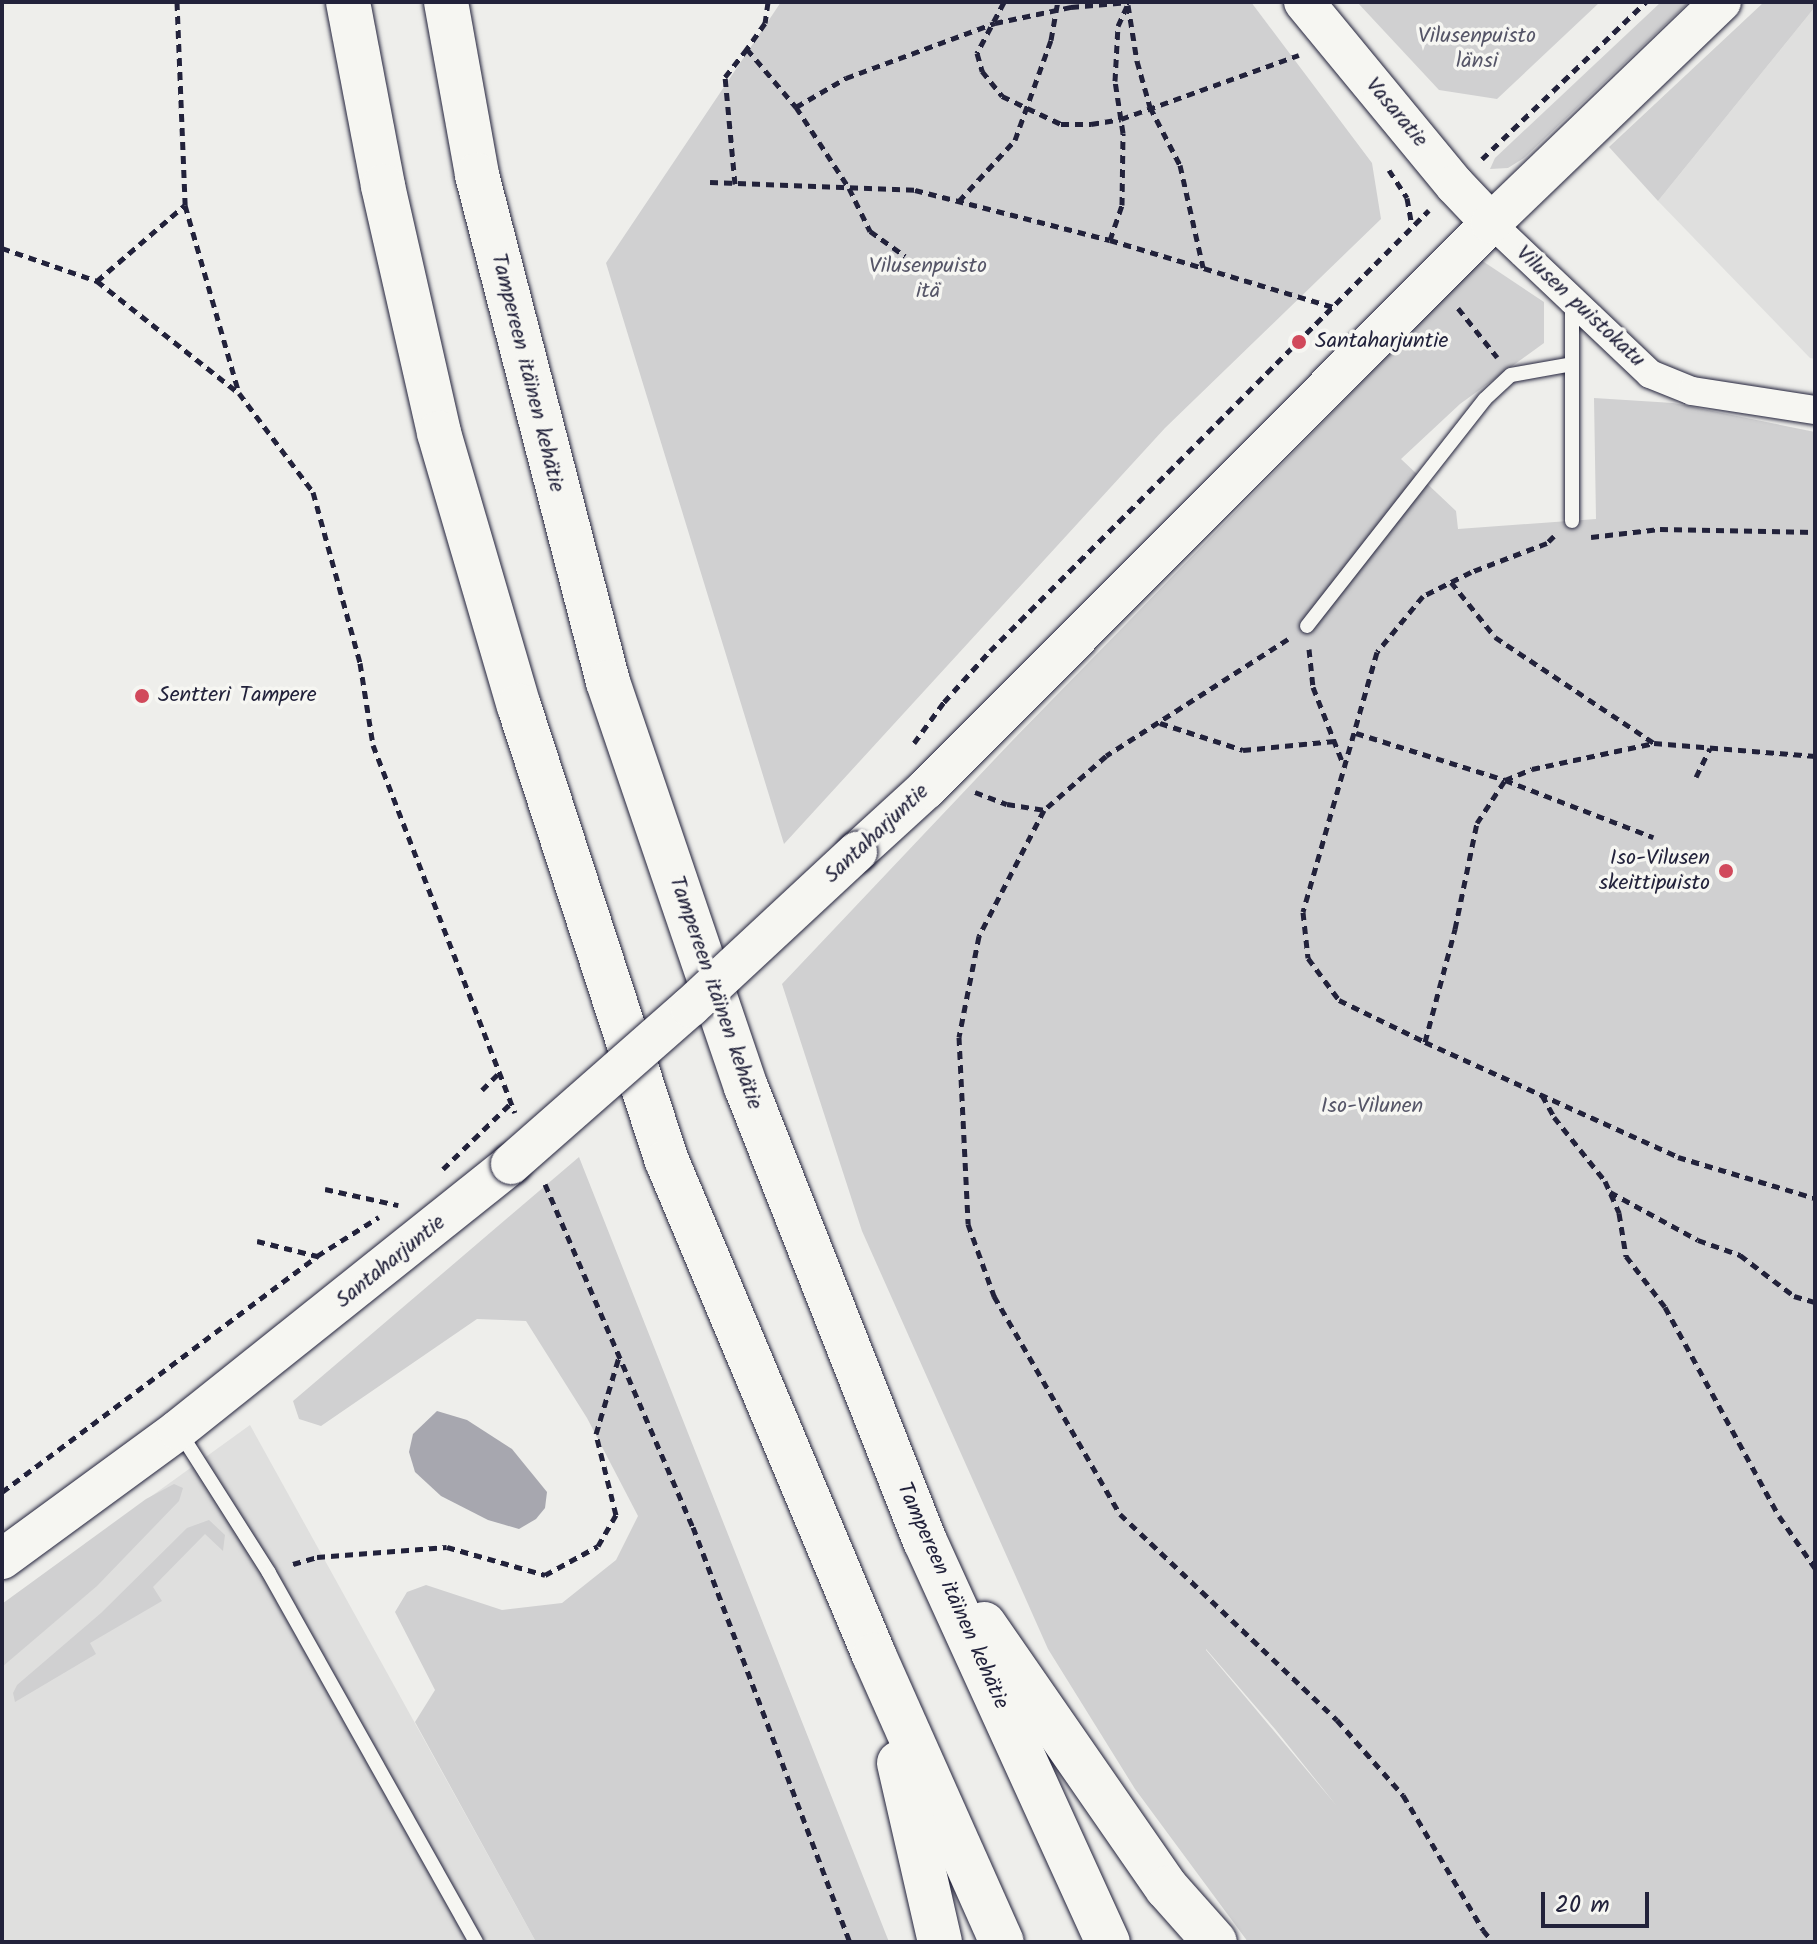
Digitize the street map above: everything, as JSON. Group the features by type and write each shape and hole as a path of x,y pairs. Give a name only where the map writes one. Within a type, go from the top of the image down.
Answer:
{"highway":[{"path":"348,2 383,186 439,433 523,721 667,1161 874,1655 1002,1942"},
{"name":"Tampereen itäinen kehätie","path":"446,2 477,175 608,682 746,1087 925,1541 1108,1942"},
{"path":"925,1541 1089,1771 1167,1888 1215,1942"},
{"path":"874,1655 940,1942"}],"main road":[{"name":"Vasaratie","path":"1304,2 1455,185 1491,223"},
{"name":"Santaharjuntie","path":"2,1559 178,1430 513,1159 690,1007 926,789 1491,223 1721,2"}],"street":[{"name":"Vilusen puistokatu","path":"1491,223 1650,374 1692,391 1815,410"}],"lane":[{"path":"1572,302 1572,521"},
{"path":"1307,626 1485,399 1511,375 1572,364"},
{"path":"178,1430 269,1573 476,1942"}],"path":[{"path":"177,2 185,205 239,393"},
{"path":"735,184 725,77 765,23 768,2"},
{"path":"1004,2 977,53 982,71 1002,96 1025,110 1061,124 1091,124 1121,119 1300,55"},
{"path":"959,201 1015,140 1051,40 1058,2"},
{"path":"911,747 944,702 990,651 1455,185 1646,2"},
{"path":"796,107 846,78 995,23 1057,10 1129,3"},
{"path":"1129,3 1137,61 1150,107 1180,165 1203,268"},
{"path":"1110,240 1122,205 1121,119 1115,81 1118,26 1129,3"},
{"path":"747,49 796,107 849,188 870,231 905,256"},
{"path":"710,182 915,190 1110,240 1334,307"},
{"path":"97,281 185,205"},
{"path":"2,248 97,281 239,393 313,492 360,663 373,745 517,1117"},
{"path":"1456,305 1511,375"},
{"path":"1547,543 1572,521"},
{"path":"1589,538 1660,529 1815,532"},
{"path":"1561,541 1547,543 1423,596 1377,652 1303,912 1308,958 1339,1000 1425,1042 1678,1157 1815,1198"},
{"path":"1451,582 1495,637 1654,743"},
{"path":"1344,766 1313,687 1307,626 1106,756 1044,810 979,936 959,1037 968,1224 994,1296 1120,1514 1337,1720 1403,1795 1493,1942"},
{"path":"1159,722 1243,750 1335,741"},
{"path":"1356,733 1505,780 1653,837"},
{"path":"1425,1042 1455,929 1477,823 1505,780 1532,769 1654,743 1815,756"},
{"path":"1696,777 1710,748"},
{"path":"926,789 976,792 1007,804 1044,810"},
{"path":"482,1090 500,1072"},
{"path":"1542,1095 1554,1117 1605,1181 1619,1213 1626,1256 1665,1307 1779,1516 1815,1568"},
{"path":"511,1103 445,1164 441,1175 513,1159 619,1356 693,1527 850,1942"},
{"path":"325,1189 398,1205"},
{"path":"1609,1192 1698,1240 1740,1255 1794,1296 1815,1302"},
{"path":"2,1492 317,1256 409,1197"},
{"path":"257,1241 317,1256"},
{"path":"269,1573 317,1557 447,1547 545,1575 598,1546 616,1515 596,1434 619,1356"}],"shaded area":[{"path":"1815,7 1815,359 1810,358 1658,201"},
{"path":"437,1411 467,1420 512,1449 547,1492 545,1508 536,1519 519,1529 488,1520 441,1496 415,1472 409,1452 413,1434"},
{"path":"250,1425 536,1942 2,1942 2,1604"}],"green space":[{"name":"Vilusenpuisto itä","path":"781,2 1251,2 1372,163 1381,219 1165,428 784,844 606,263"},
{"name":"Vilusenpuisto länsi","path":"1357,2 1600,2 1497,99 1439,90"},
{"path":"1661,2 1689,2 1524,158 1508,168 1490,169 1495,158"},
{"path":"1764,2 1815,2 1815,7 1658,201 1609,147"},
{"name":"Iso-Vilunen","path":"1481,260 1544,302 1544,343 1460,404 1401,459 1456,511 1458,529 1596,519 1594,398 1673,403 1815,432 1815,1942 1248,1942 1135,1789 1048,1649 862,1231 782,984 1011,742","holes":["1206,1649 1275,1729 1336,1805"]},
{"path":"579,1157 889,1942 536,1942 415,1722 435,1690 395,1612 407,1592 426,1585 502,1610 562,1603 616,1560 638,1516 587,1418 526,1321 477,1319 321,1426 299,1419 293,1401"},
{"path":"174,1484 183,1488 179,1501 97,1586 2,1667 2,1604 146,1499"},
{"path":"209,1520 225,1535 223,1551 205,1534 153,1587 162,1601 90,1643 96,1654 15,1702 13,1693 17,1685 101,1613 187,1528"}],"place":[{"name":"Santaharjuntie","path":"1299,342"},
{"name":"Sentteri Tampere","path":"142,696"},
{"name":"Iso-Vilusen skeittipuisto","path":"1726,871"}]}
